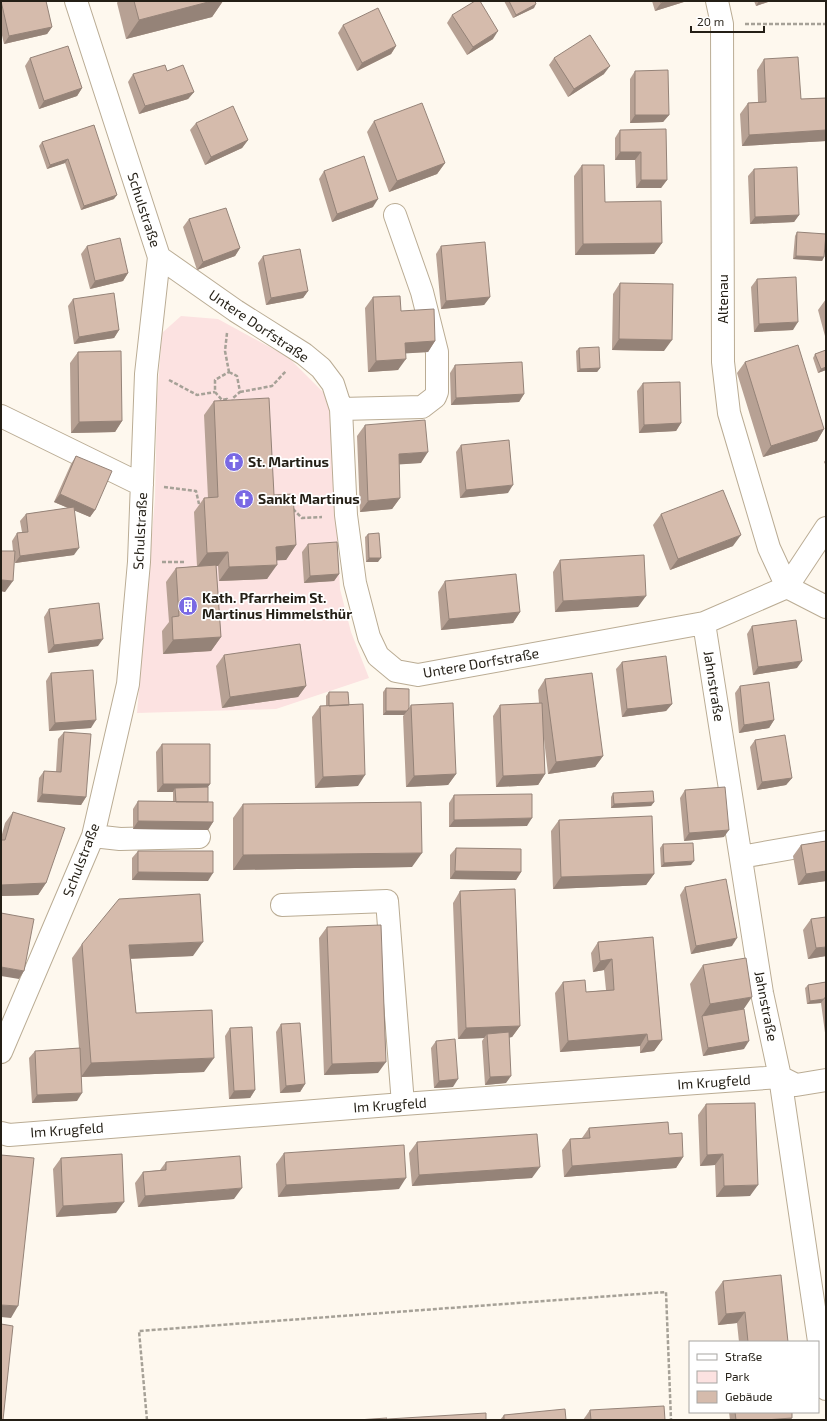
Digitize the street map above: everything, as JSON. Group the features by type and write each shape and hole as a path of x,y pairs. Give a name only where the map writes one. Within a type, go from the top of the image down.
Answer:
{"street":[{"name":"Schulstraße","path":"1,1052 93,836 137,682 139,562 146,374 159,257 76,1"},
{"name":"Altenau","path":"717,1 722,24 723,362 729,413 770,548 787,587"},
{"path":"341,409 422,407 434,397 437,392 437,352 422,292 396,215"},
{"name":"Untere Dorfstraße","path":"159,257 236,311 304,354 321,368 333,384 341,409 346,515 355,583 369,637 378,656 396,671 418,675 704,623 787,587"},
{"path":"1,416 142,485"},
{"path":"826,528 787,587 826,607"},
{"name":"Jahnstraße","path":"704,623 742,857 762,993 780,1077 819,1341"},
{"path":"93,836 120,839 199,837"},
{"path":"742,857 826,842"},
{"path":"282,905 388,902 403,1104"},
{"path":"780,1077 796,1085 826,1080"},
{"name":"Im Krugfeld","path":"1,1133 9,1135 403,1104 780,1077"},
{"name":"Jahnstraße","path":"819,1342 826,1389"}],"path":[{"path":"722,24 826,24"},
{"path":"229,372 225,336 236,311"},
{"path":"229,372 215,380 215,392 222,400 227,399 231,414 234,398 240,392 272,386 304,354"},
{"path":"229,372 237,376 240,392"},
{"path":"146,374 165,377 197,395 215,392"},
{"path":"142,485 196,491 200,504"},
{"path":"291,507 302,518 346,515"},
{"path":"147,1420 139,1331 666,1292 671,1420"}],"green space":[{"path":"181,316 218,319 288,357 330,399 340,589 351,632 369,678 276,709 137,713 155,498 157,398 162,333"}],"building":[{"path":"1,1 46,1 52,27 9,36"},
{"path":"134,1 212,1 139,20"},
{"path":"475,1 480,1 498,31 473,47 452,15"},
{"path":"509,1 535,1 536,4 516,15"},
{"path":"378,8 396,46 362,63 343,25"},
{"path":"590,35 610,66 574,89 554,58"},
{"path":"68,46 82,88 44,101 30,58"},
{"path":"798,57 801,99 826,98 826,130 749,135 748,103 766,102 764,59"},
{"path":"165,65 167,71 183,65 194,92 145,106 133,74"},
{"path":"668,70 669,115 635,115 635,71"},
{"path":"422,103 445,163 397,181 374,121"},
{"path":"233,106 248,140 211,157 196,123"},
{"path":"94,125 117,195 84,206 68,159 50,165 42,142"},
{"path":"666,129 667,180 641,180 641,152 620,152 620,130"},
{"path":"364,156 378,199 337,214 324,171"},
{"path":"582,165 604,165 605,202 661,201 662,243 583,244"},
{"path":"797,167 799,215 755,217 754,169"},
{"path":"226,208 240,248 203,262 189,219"},
{"path":"797,232 826,234 824,257 796,256"},
{"path":"120,238 128,273 95,281 87,246"},
{"path":"485,242 490,297 446,301 441,246"},
{"path":"300,249 308,291 271,298 263,256"},
{"path":"796,277 798,322 759,324 757,279"},
{"path":"620,283 673,284 672,340 619,339"},
{"path":"114,293 119,330 79,337 73,299"},
{"path":"400,296 401,311 434,309 435,341 405,343 406,359 376,361 373,297"},
{"path":"798,345 824,429 771,446 745,362"},
{"path":"599,347 600,368 580,369 579,348"},
{"path":"826,350 826,367 821,369 815,354"},
{"path":"121,351 122,421 79,422 78,352"},
{"path":"522,362 524,394 456,398 455,365"},
{"path":"680,382 681,423 644,425 643,383"},
{"name":"St. Martinus","path":"269,398 274,495 293,494 296,545 276,547 277,565 229,567 228,552 207,553 204,498 218,497 214,401"},
{"path":"425,420 428,452 399,454 400,498 368,501 365,425"},
{"path":"509,440 513,485 466,490 461,445"},
{"path":"76,456 112,471 95,510 60,494"},
{"path":"723,490 741,535 678,559 661,514"},
{"path":"74,507 79,548 20,556 17,533 28,532 26,514"},
{"path":"379,533 381,558 369,558 368,534"},
{"path":"337,542 339,574 310,576 308,544"},
{"path":"1,551 15,551 13,581 2,580 1,597"},
{"path":"644,555 646,596 563,601 560,560"},
{"name":"Kath. Pfarrheim St. Martinus Himmelsthür","path":"216,565 221,637 173,640 172,617 179,616 176,568"},
{"path":"516,574 520,612 449,619 445,581"},
{"path":"99,603 103,639 54,645 49,609"},
{"path":"796,620 802,661 758,667 752,626"},
{"path":"300,644 306,686 230,697 224,655"},
{"path":"666,656 672,704 627,709 622,662"},
{"path":"93,670 96,720 55,723 51,673"},
{"path":"592,673 603,756 556,762 545,679"},
{"path":"769,682 774,720 744,725 740,686"},
{"path":"386,688 409,689 409,708 407,711 386,711"},
{"path":"329,692 348,692 349,705 329,706"},
{"path":"453,703 456,774 414,776 411,705"},
{"path":"542,703 545,774 503,776 500,705"},
{"path":"363,704 365,775 323,777 320,706"},
{"path":"64,732 91,734 86,797 42,794 44,771 61,772"},
{"path":"785,735 792,778 762,782 755,740"},
{"path":"162,744 210,744 210,784 163,784"},
{"path":"208,787 208,802 176,802 175,788"},
{"path":"725,787 729,830 689,833 685,790"},
{"path":"653,791 654,802 614,804 613,793"},
{"path":"532,794 532,818 454,820 454,795"},
{"path":"138,801 213,802 213,822 138,821"},
{"path":"421,802 422,853 243,855 243,804"},
{"path":"13,812 65,828 46,883 1,885 1,840 5,840"},
{"path":"652,816 654,874 561,877 559,820"},
{"path":"826,841 826,871 806,874 801,845"},
{"path":"693,843 694,861 664,863 663,844"},
{"path":"456,848 521,849 521,872 455,871"},
{"path":"138,851 213,851 213,873 138,872"},
{"path":"726,879 737,938 696,946 685,887"},
{"path":"515,889 520,1026 466,1028 460,891"},
{"path":"200,894 203,942 129,945 136,1013 212,1010 214,1058 91,1063 82,944 119,899"},
{"path":"1,913 34,919 24,971 1,967"},
{"path":"826,917 826,947 816,948 811,919"},
{"path":"381,925 386,1062 332,1064 327,927"},
{"path":"653,937 662,1040 648,1041 647,1034 568,1041 563,982 585,980 586,992 614,990 612,959 600,961 598,942"},
{"path":"746,958 752,997 710,1004 703,965"},
{"path":"826,982 826,996 824,999 810,1001 808,985"},
{"path":"744,1009 749,1041 708,1048 702,1016"},
{"path":"300,1023 305,1084 286,1086 281,1024"},
{"path":"252,1027 255,1090 234,1091 230,1028"},
{"path":"509,1032 511,1076 490,1077 487,1034"},
{"path":"455,1039 458,1079 439,1081 436,1041"},
{"path":"80,1048 82,1093 37,1095 35,1051"},
{"path":"755,1103 758,1185 724,1186 723,1154 707,1155 706,1104"},
{"path":"668,1122 669,1134 682,1133 683,1157 572,1166 570,1139 590,1138 589,1128"},
{"path":"537,1134 540,1167 419,1175 417,1142"},
{"path":"404,1145 406,1178 286,1185 284,1153"},
{"path":"122,1154 124,1202 63,1206 61,1158"},
{"path":"1,1155 34,1158 18,1306 1,1305"},
{"path":"240,1156 242,1188 145,1196 143,1172 166,1170 166,1162"},
{"path":"781,1275 788,1341 748,1341 745,1312 726,1314 723,1281"},
{"path":"1,1324 13,1326 3,1420 1,1420"},
{"path":"664,1406 665,1420 591,1420 590,1410"},
{"path":"565,1409 566,1420 504,1420 504,1415"},
{"path":"486,1413 486,1420 388,1420 388,1419"},
{"path":"735,1413 792,1413 792,1418 736,1420"},
{"path":"387,1418 387,1420 357,1420"}],"place":[{"name":"St. Martinus","path":"234,462"},
{"name":"Sankt Martinus","path":"244,499"},
{"name":"Kath. Pfarrheim St. Martinus Himmelsthür","path":"188,606"}]}
